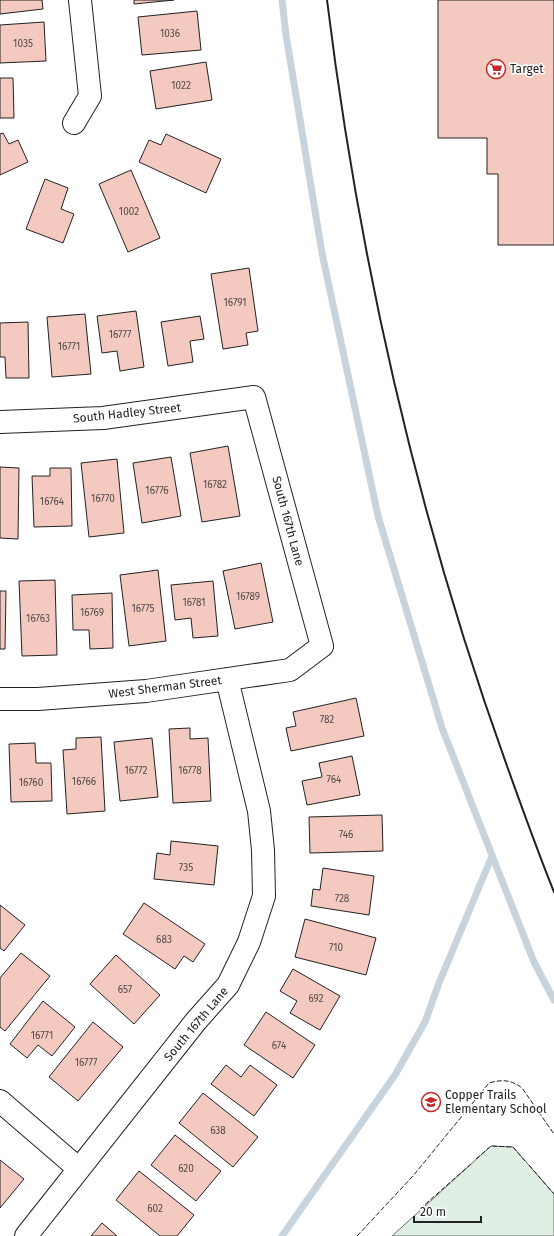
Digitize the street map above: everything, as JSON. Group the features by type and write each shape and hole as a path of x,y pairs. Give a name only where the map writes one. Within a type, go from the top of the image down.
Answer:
{"street":[{"path":"74,123 90,96 80,0"},
{"name":"South Hadley Street","path":"0,422 103,418 254,397"},
{"name":"South 167th Lane","path":"254,397 322,646"},
{"name":"West Sherman Street","path":"0,699 38,699 146,691 290,670 322,646"},
{"name":"South 167th Lane","path":"26,1236 196,1021 228,985 249,942 264,896 263,850 259,812 227,679"},
{"path":"0,1101 79,1169"}],"green space":[{"path":"491,1146 513,1147 554,1194 554,1236 392,1236"}],"building":[{"path":"0,0 42,0 43,9 0,14"},
{"path":"134,0 174,0 134,4"},
{"name":"Target","path":"438,0 554,0 554,245 498,245 498,174 487,174 487,138 438,138"},
{"path":"197,11 201,50 142,55 138,17"},
{"path":"44,22 46,61 0,63 0,25"},
{"path":"206,62 212,100 156,109 150,71"},
{"path":"0,78 13,78 14,118 0,118"},
{"path":"3,133 9,144 18,140 28,162 0,175 0,134"},
{"path":"166,134 221,159 206,193 139,162 149,140 161,145"},
{"path":"131,170 160,238 128,252 99,184"},
{"path":"45,179 68,188 61,209 74,214 63,243 26,229"},
{"path":"249,268 258,331 246,333 248,345 223,349 211,274"},
{"path":"136,311 144,367 120,371 117,351 102,353 97,316"},
{"path":"85,314 91,374 52,377 47,317"},
{"path":"200,316 204,339 190,341 193,362 168,366 161,322"},
{"path":"28,322 29,378 6,378 5,357 0,357 0,323"},
{"path":"228,446 240,516 202,522 190,453"},
{"path":"171,457 181,516 142,523 133,463"},
{"path":"117,459 124,533 89,537 81,463"},
{"path":"0,467 19,468 18,539 0,538"},
{"path":"50,468 71,468 72,526 34,527 32,476 50,476"},
{"path":"261,563 273,622 235,629 223,571"},
{"path":"158,570 166,641 129,646 120,575"},
{"path":"55,580 57,655 22,656 19,581"},
{"path":"213,581 218,636 193,638 191,618 175,620 171,585"},
{"path":"0,591 6,591 5,649 0,649"},
{"path":"112,593 113,648 90,649 89,630 73,630 72,595"},
{"path":"356,698 364,736 291,751 286,728 296,726 293,712"},
{"path":"190,728 190,739 208,738 211,801 173,803 169,729"},
{"path":"101,737 105,811 67,814 63,750 76,749 76,738"},
{"path":"152,738 158,797 120,801 114,742"},
{"path":"35,743 36,763 51,763 52,801 11,802 9,744"},
{"path":"352,756 360,795 307,805 302,781 322,777 319,763"},
{"path":"382,815 383,851 310,853 309,817"},
{"path":"171,841 218,846 214,885 154,879 157,853 170,855"},
{"path":"323,868 374,876 369,915 311,906 313,889 320,890"},
{"path":"144,903 205,944 193,962 184,956 175,969 123,934"},
{"path":"0,905 25,925 4,951 0,948"},
{"path":"305,919 376,938 366,975 295,957"},
{"path":"21,953 50,976 5,1031 0,1027 0,978"},
{"path":"116,955 160,995 134,1024 90,984"},
{"path":"293,969 340,996 320,1030 290,1013 297,1001 280,991"},
{"path":"43,1001 75,1027 52,1056 38,1045 27,1058 10,1044"},
{"path":"266,1012 315,1045 293,1078 244,1045"},
{"path":"93,1022 123,1047 78,1101 49,1077"},
{"path":"226,1065 241,1077 250,1065 277,1085 254,1116 211,1084"},
{"path":"203,1093 258,1137 233,1167 179,1123"},
{"path":"175,1135 221,1171 196,1201 151,1165"},
{"path":"0,1160 24,1179 0,1208"},
{"path":"139,1171 194,1215 177,1236 160,1236 116,1200"},
{"path":"102,1223 117,1236 91,1236"}],"waterway":[{"path":"282,0 286,35 322,253 378,516 442,728 534,962 554,1000"},
{"path":"282,1236 395,1075 425,1022 439,983 492,856"}],"fence":[{"path":"357,1236 413,1176 489,1083 507,1081 522,1088 554,1134"},
{"path":"476,1159 491,1146 513,1147 525,1161"},
{"path":"420,1209 472,1163"},
{"path":"529,1165 554,1194"}],"wall":[{"path":"327,0 340,97 356,195 396,388 419,484 475,673 518,798 554,892"}],"place":[{"name":"Target","path":"496,69"},
{"name":"Copper Trails Elementary School","path":"431,1102"}]}
